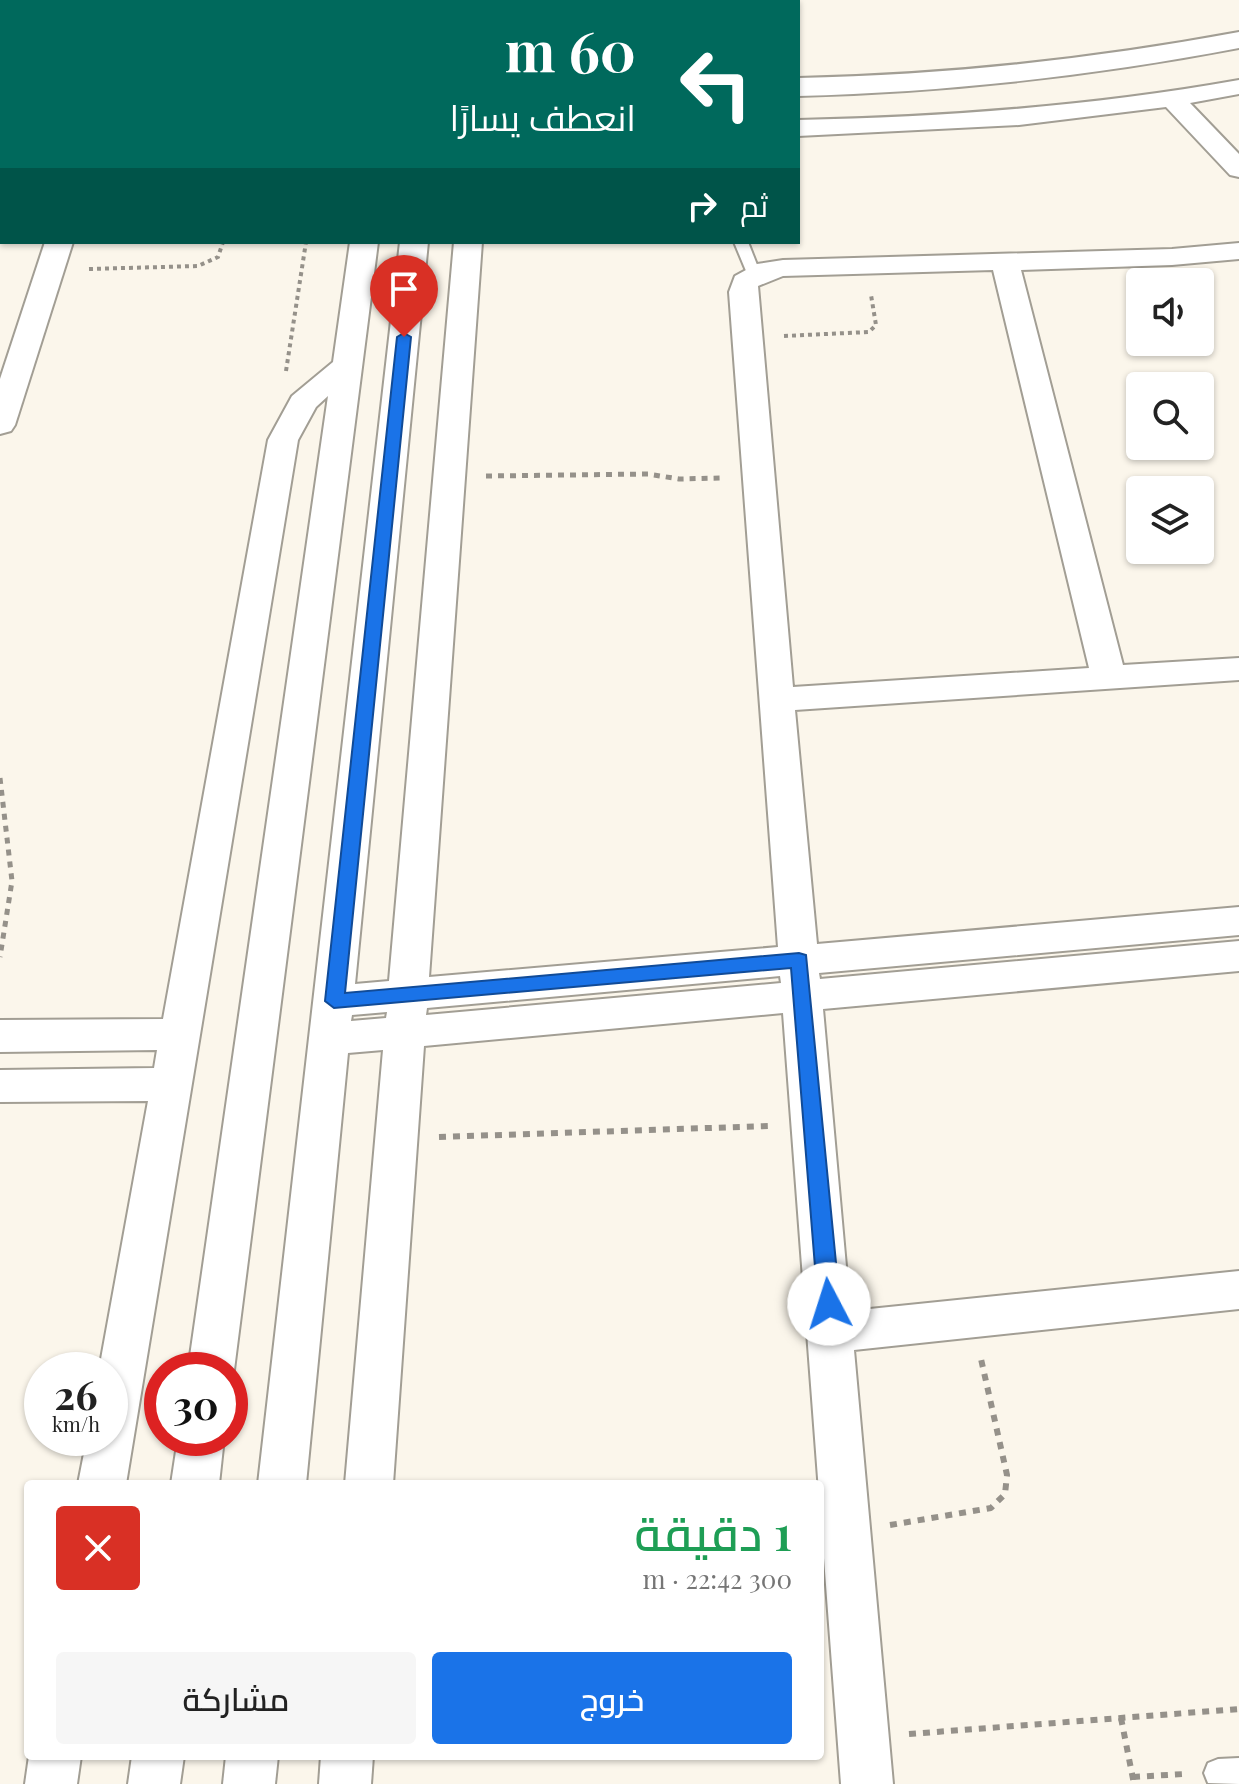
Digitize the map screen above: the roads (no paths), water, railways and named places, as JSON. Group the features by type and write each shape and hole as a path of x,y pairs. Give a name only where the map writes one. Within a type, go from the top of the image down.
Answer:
{"street":[{"path":"800,87 969,78 1081,67 1239,40"},
{"path":"800,108 915,103 1062,90 1147,79 1239,62"},
{"path":"800,128 1003,121 1173,100 1239,87"},
{"path":"1173,100 1239,169"},
{"path":"213,1352 364,244"},
{"path":"282,1480 414,244"},
{"path":"369,1480 468,244"},
{"path":"867,1784 743,292 748,258 783,268 1172,257 1239,251"},
{"path":"0,425 55,256"},
{"path":"1005,263 1109,678"},
{"path":"103,1480 283,440 303,402 347,365"},
{"path":"777,700 1239,669"},
{"path":"333,1020 801,978 1239,921"},
{"path":"801,978 1239,956"},
{"path":"0,1036 181,1034"},
{"path":"0,1086 172,1084"},
{"path":"831,1333 1239,1290"},
{"path":"196,1480 199,1456"},
{"path":"51,1784 54,1760"},
{"path":"154,1784 157,1760"},
{"path":"249,1784 252,1760"},
{"path":"345,1784 347,1760"}]}
